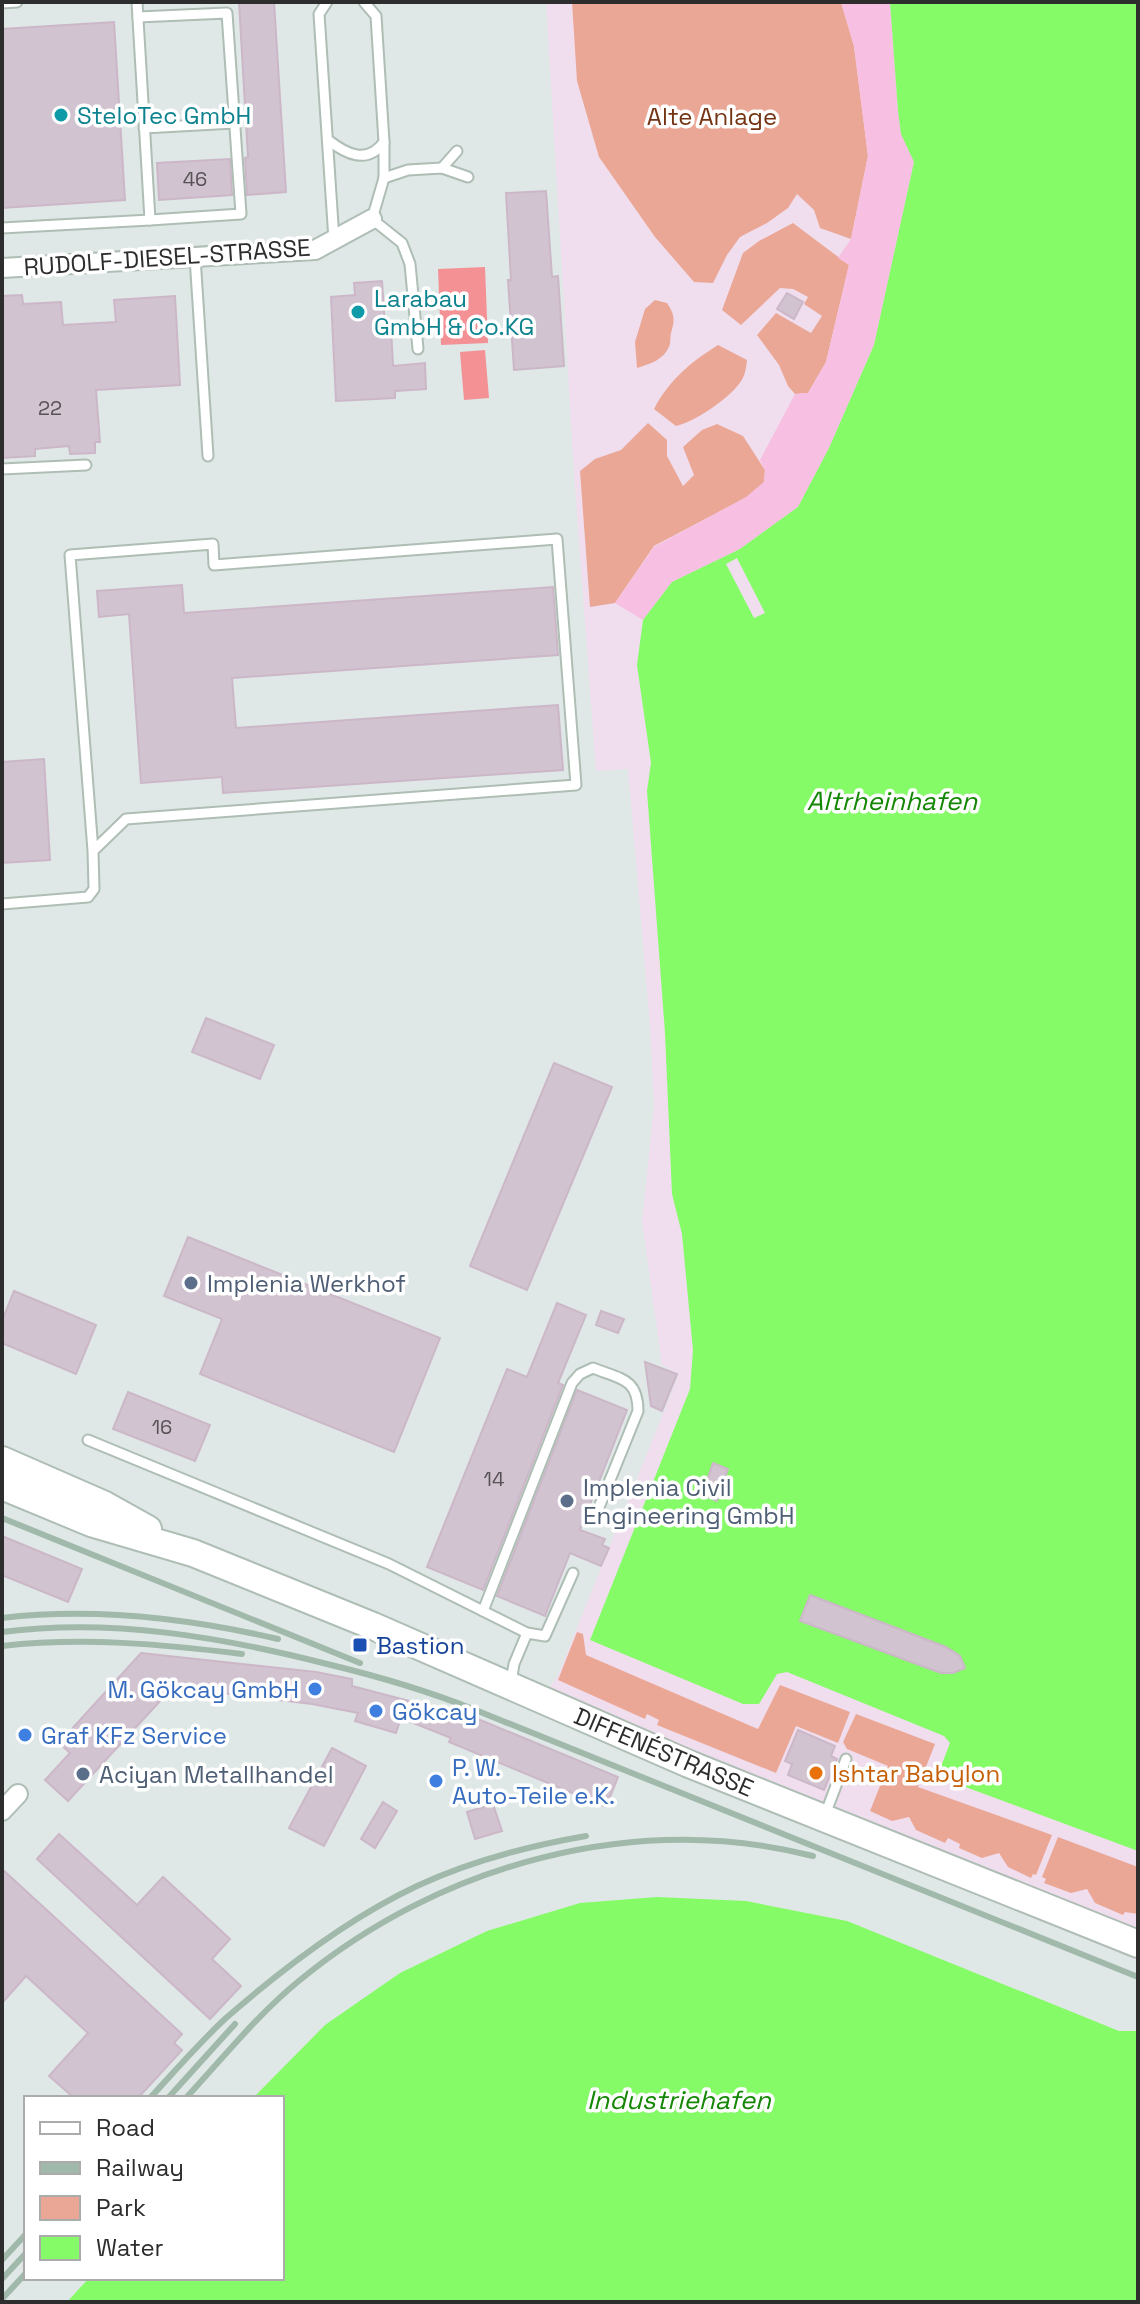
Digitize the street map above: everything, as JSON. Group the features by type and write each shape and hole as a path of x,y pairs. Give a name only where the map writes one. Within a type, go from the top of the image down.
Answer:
{"main road":[{"name":"DIFFENÉSTRASSE","path":"2,1460 105,1505 193,1553"},
{"name":"DIFFENÉSTRASSE","path":"2,1486 91,1523 193,1553 373,1626 689,1764 1138,1944"}],"street":[{"name":"RUDOLF-DIESEL-STRASSE","path":"2,268 315,250 372,219"},
{"path":"2,1811 18,1794"}],"lane":[{"path":"2,3 17,2"},
{"path":"137,2 150,220"},
{"path":"327,2 319,14 334,240"},
{"path":"364,2 376,16 384,142 384,178 372,219 402,243 410,264 418,349"},
{"path":"2,228 241,214 227,13 138,17"},
{"path":"144,128 234,123"},
{"path":"328,140 339,149 361,157 372,154 384,142"},
{"path":"442,168 457,151"},
{"path":"384,178 408,170 442,168 468,177"},
{"path":"195,257 208,456"},
{"path":"2,469 86,465"},
{"path":"2,904 88,897 94,889 70,555 213,544 214,565 557,539 576,785 126,819 93,851"},
{"path":"483,1611 572,1383 580,1374 593,1368 630,1383 638,1394 638,1411 597,1512"},
{"path":"88,1440 389,1564 527,1633 545,1636 573,1573"},
{"path":"510,1686 514,1664 527,1633"},
{"path":"823,1818 846,1759"}],"shaded area":[{"path":"2,2 546,2 574,474 596,771 628,769 654,1107 642,1221 662,1365 679,1374 557,1678 530,1711 1138,1961 1138,2031 1119,2031 846,1921 746,1901 325,2025 255,2096 24,2096 24,2280 87,2280 67,2302 2,2302"},
{"path":"485,267 488,343 441,345 438,269"},
{"path":"485,350 489,398 464,400 460,352"}],"green space":[{"name":"Alte Anlage","path":"572,2 841,2 854,46 868,156 851,239 820,228 814,210 797,194 788,208 740,237 713,283 694,282 655,237 599,157 577,81"},
{"path":"793,223 849,265 826,362 808,393 795,394 757,335 776,313 811,333 822,316 804,304 808,297 793,289 780,288 741,325 722,310 743,253"},
{"path":"655,300 667,303 673,314 670,345 660,358 637,368 635,342 645,309"},
{"path":"718,345 747,360 743,379 719,403 676,426 654,409 682,372"},
{"path":"648,423 667,440 667,456 683,486 694,475 683,447 702,430 717,424 743,436 765,470 764,482 747,497 654,546 615,603 590,607 580,471 595,459 621,450"},
{"path":"577,1632 583,1634 586,1655 758,1729 780,1685 850,1712 838,1743 796,1726 776,1773 657,1725 659,1720 647,1714 645,1719 558,1680"},
{"path":"856,1714 935,1744 918,1787 1052,1835 1036,1875 1033,1874 1031,1878 1008,1867 999,1853 982,1858 959,1848 960,1844 948,1838 945,1843 916,1830 909,1817 892,1821 870,1811 888,1766 847,1749 843,1742"},
{"path":"1058,1837 1138,1867 1138,1914 1125,1912 1123,1915 1095,1903 1087,1889 1071,1893 1044,1883 1046,1879 1042,1877"}],"sand":[{"path":"841,2 890,2 898,111 902,134 914,162 874,345 829,448 798,507 740,549 672,582 643,620 615,603 654,547 746,497 764,482 765,470 760,460 795,394 808,393 826,362 849,265 838,258 851,239 868,156 854,46"}],"water":[{"name":"Altrheinhafen","path":"890,2 1138,2 1138,1851 952,1782 940,1769 950,1743 944,1736 787,1672 777,1674 759,1704 743,1704 590,1640 690,1389 693,1350 682,1234 672,1194 665,1033 647,791 651,763 637,665 643,620 672,582 740,549 798,507 829,448 874,345 914,162 901,134"},
{"name":"Industriehafen","path":"657,1897 746,1901 847,1921 1119,2031 1138,2031 1138,2302 67,2302 87,2280 284,2280 284,2096 255,2096 325,2025 400,1973 487,1931 580,1903"}],"pier":[{"path":"737,558 765,613 754,618 726,564"}],"building":[{"path":"239,2 274,2 286,192 247,195 245,158 248,157"},
{"name":"SteloTec GmbH","path":"114,22 125,200 2,208 2,29"},
{"path":"230,159 232,195 159,200 157,163"},
{"path":"546,191 552,277 558,276 564,366 514,370 506,193"},
{"path":"382,281 385,327 391,327 393,366 425,363 426,389 395,391 395,398 336,401 331,297 355,295 354,283"},
{"path":"787,293 803,302 794,319 777,309"},
{"path":"22,295 23,304 61,302 63,325 116,322 114,300 175,296 180,385 96,390 100,442 95,442 95,453 70,454 69,446 35,449 35,456 2,458 2,296"},
{"path":"182,585 184,613 553,587 558,655 232,678 236,728 558,705 563,770 223,793 222,777 141,783 129,614 99,617 97,591"},
{"path":"44,759 50,860 2,863 2,762"},
{"path":"206,1018 274,1045 260,1079 192,1052"},
{"path":"554,1063 612,1087 527,1290 470,1266"},
{"path":"188,1237 440,1338 394,1452 200,1374 222,1319 164,1296"},
{"path":"14,1291 96,1325 76,1374 2,1343 2,1321"},
{"path":"557,1303 586,1315 558,1383 563,1385 483,1590 427,1567 507,1369 527,1377"},
{"path":"601,1311 624,1319 618,1333 596,1325"},
{"path":"645,1362 677,1374 662,1411 651,1406"},
{"path":"577,1390 627,1410 580,1530 605,1539 602,1545 609,1548 601,1566 570,1553 545,1616 497,1596"},
{"path":"128,1392 210,1425 195,1461 113,1429"},
{"path":"713,1463 728,1469 717,1501 702,1495"},
{"path":"2,1536 82,1569 68,1602 2,1575"},
{"path":"810,1595 946,1647 960,1656 965,1668 953,1673 941,1673 800,1621"},
{"path":"141,1653 316,1672 352,1679 352,1686 452,1715 454,1709 618,1777 606,1807 449,1742 451,1738 401,1718 396,1733 355,1721 358,1713 312,1704 173,1687 68,1801 45,1780 70,1753 59,1743"},
{"path":"798,1730 835,1746 831,1756 837,1759 824,1790 788,1775 792,1764 785,1761"},
{"path":"332,1748 366,1766 324,1846 289,1828"},
{"path":"383,1802 397,1811 375,1848 361,1839"},
{"path":"493,1804 502,1831 475,1839 467,1812"},
{"path":"59,1834 137,1905 163,1877 230,1939 212,1959 241,1986 210,2019 37,1859"},
{"path":"2,1869 182,2034 174,2043 182,2050 140,2096 72,2096 49,2076 88,2033 26,1976 2,2003"}],"railway":[{"path":"2,1518 360,1663"},
{"path":"2,1618 72,1614 141,1616 210,1625 278,1639"},
{"path":"2,1632 84,1627 207,1638 287,1654 401,1684 473,1709 1138,1977"},
{"path":"2,1646 62,1642 122,1643 242,1654"},
{"path":"152,2096 206,2037 247,2000 293,1963 367,1913 417,1886 458,1869 521,1850 586,1836"},
{"path":"188,2096 255,2022 300,1980 355,1940 414,1905 477,1878 542,1858 609,1845 677,1840 745,1844 813,1856"},
{"path":"170,2096 235,2024"},
{"path":"2,2260 24,2236"},
{"path":"2,2279 24,2255"},
{"path":"2,2299 24,2275"}],"place":[{"name":"SteloTec GmbH","path":"61,115"},
{"name":"Larabau GmbH & Co.KG","path":"358,312"},
{"name":"Implenia Werkhof","path":"191,1283"},
{"name":"Implenia Civil Engineering GmbH","path":"567,1501"},
{"name":"Bastion","path":"360,1645"},
{"name":"M. Gökcay GmbH","path":"315,1689"},
{"name":"Gökcay","path":"376,1711"},
{"name":"Graf KFz Service","path":"25,1735"},
{"name":"Ishtar Babylon","path":"816,1773"},
{"name":"Aciyan Metallhandel","path":"83,1774"},
{"name":"P. W. Auto-Teile e.K.","path":"436,1781"}]}
